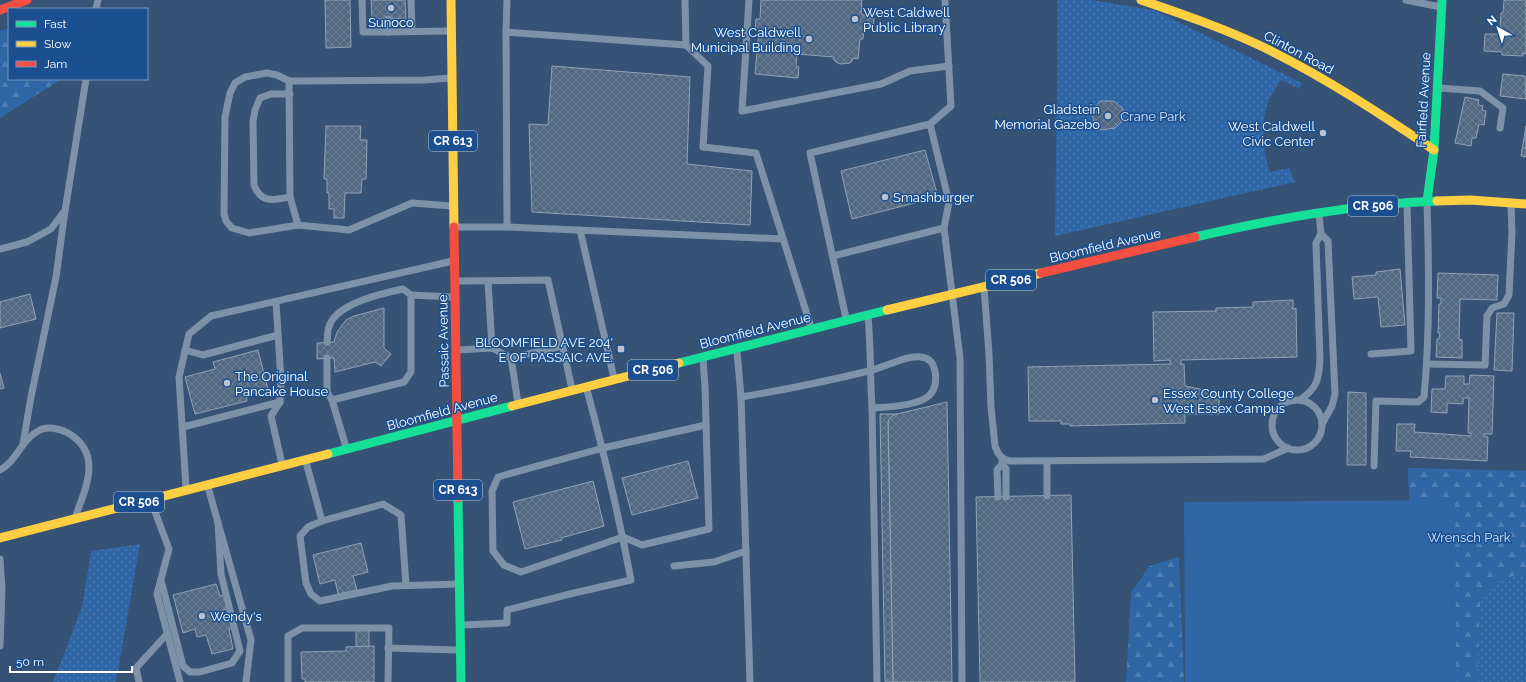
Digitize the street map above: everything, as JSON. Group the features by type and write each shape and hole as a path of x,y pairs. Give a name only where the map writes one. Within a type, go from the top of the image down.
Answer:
{"main road":[{"path":"0,10 27,0"},
{"name":"Passaic Avenue","path":"451,0 461,682"},
{"name":"Clinton Road","path":"1141,0 1199,20 1279,54 1323,78 1434,150"},
{"name":"Fairfield Avenue","path":"1427,201 1434,150 1442,3"},
{"name":"Bloomfield Avenue","path":"0,538 953,293 1243,226 1319,213 1427,201 1464,200 1526,204"}],"lane":[{"path":"362,0 363,32 452,31"},
{"path":"411,0 412,31"},
{"path":"507,0 507,227"},
{"path":"686,0 686,45"},
{"path":"749,0 742,111 881,84 910,72 949,66"},
{"path":"846,320 810,154 930,124 951,106 945,0"},
{"path":"1406,0 1442,3"},
{"path":"388,19 388,32"},
{"path":"506,32 686,45 708,66 703,147 756,153 811,329"},
{"path":"453,77 425,80 289,81 277,75 267,73 245,77 235,83 227,103 225,117 224,214 226,221 232,228 249,233 298,225 349,230 412,204 454,206"},
{"path":"23,444 31,397 56,277 86,80"},
{"path":"289,81 290,197 298,225"},
{"path":"1437,88 1480,91 1503,108 1500,128"},
{"path":"290,94 271,94 260,98 255,110 253,122 254,185 257,193 263,198 271,200 290,197"},
{"path":"930,124 949,202 944,228 960,358 962,682"},
{"path":"1374,466 1376,401 1418,402 1424,397 1427,364 1430,282 1427,201"},
{"path":"1371,354 1411,351 1407,203"},
{"path":"1427,364 1484,365 1487,316 1492,308 1504,304 1509,295 1512,232 1511,203"},
{"path":"0,249 27,242 51,230 65,211"},
{"path":"1300,400 1314,389 1319,374 1320,359 1316,243 1321,234 1319,213"},
{"path":"455,226 783,239"},
{"path":"832,256 944,228"},
{"path":"580,230 614,380"},
{"path":"1321,234 1328,241 1335,394 1332,406 1322,424"},
{"path":"186,490 179,377 189,334 211,316 455,260"},
{"path":"455,281 548,280 572,390"},
{"path":"488,281 492,348"},
{"path":"984,286 991,407 995,446 1006,469 1006,497"},
{"path":"328,342 329,326 337,315 352,304 380,294 403,289 411,295 456,298"},
{"path":"332,400 404,382 410,372 411,295"},
{"path":"276,302 281,380 280,402 271,416 282,465"},
{"path":"868,315 871,343 870,371 877,682"},
{"path":"185,350 202,355 278,335"},
{"path":"456,350 492,348 511,358 562,346"},
{"path":"737,348 741,397 750,682"},
{"path":"703,357 706,425 709,529 642,545 623,537 521,572 504,565 493,551 492,491 498,477 603,448 706,425"},
{"path":"741,397 870,371 912,358 922,357 930,360 934,365 936,375 932,392 923,400 895,407 872,408"},
{"path":"327,358 327,392 332,400 346,449"},
{"path":"511,358 518,405"},
{"path":"460,625 507,623 507,610 574,592 631,580 603,448 586,387"},
{"path":"1294,400 1300,400 1310,404 1316,409 1321,416 1322,424 1321,432 1312,445 1304,449 1296,450 1280,444 1275,438 1272,430 1272,421 1280,407 1287,402 1294,400"},
{"path":"183,427 280,402"},
{"path":"0,470 8,464 30,436 40,430 53,428 66,432 76,438 88,454 90,470 86,487 74,520"},
{"path":"1002,461 1264,459 1288,448"},
{"path":"306,460 322,521"},
{"path":"1047,460 1047,496"},
{"path":"998,497 997,470 1002,461"},
{"path":"208,485 251,640 246,682"},
{"path":"151,499 169,550 157,594 180,682"},
{"path":"406,585 401,515 383,504 322,521 308,527 300,536 306,583 311,594 320,601 392,586 459,584"},
{"path":"161,580 183,666 190,672 200,672 232,663 240,651 221,574 218,522"},
{"path":"674,566 714,562 746,551"},
{"path":"0,559 0,646"},
{"path":"288,682 288,636 302,628 389,628 388,682"},
{"path":"139,682 136,668 167,634"},
{"path":"388,648 460,650"}],"green space":[{"name":"Crane Park","path":"1058,0 1091,0 1154,10 1302,83 1300,89 1281,80 1267,104 1263,134 1265,154 1270,172 1289,168 1295,182 1055,236"},
{"path":"8,28 8,80 60,80 0,118 0,31"},
{"name":"Wrensch Park","path":"1408,468 1526,471 1526,682 1418,682"},
{"name":"Wrensch Park","path":"1408,468 1526,471 1526,577 1518,574 1494,583 1480,605 1477,670 1481,682 1418,682"},
{"path":"1455,500 1456,682 1185,682 1184,502"},
{"path":"140,544 116,682 53,682 82,607 91,551"},
{"path":"1179,557 1184,682 1126,682 1131,593 1149,566"}],"building":[{"path":"325,0 350,0 351,47 326,48"},
{"path":"371,0 405,0 406,18 372,19"},
{"name":"West Caldwell Municipal Building","path":"761,0 862,0 861,14 874,19 873,29 864,28 863,39 860,39 858,59 853,58 850,63 840,64 833,59 834,57 797,54 796,66 799,67 798,78 755,74 759,31 755,31 756,19 760,19"},
{"path":"1504,0 1526,0 1526,54 1523,53 1523,56 1502,55 1502,52 1484,51 1485,34 1503,34 1503,28 1500,28"},
{"path":"552,66 690,77 687,164 752,171 750,225 532,212 529,124 548,125"},
{"path":"1503,74 1525,76 1526,99 1500,96"},
{"path":"1465,97 1479,100 1478,105 1483,106 1482,110 1486,111 1484,125 1479,124 1476,138 1472,138 1471,146 1455,143"},
{"name":"Gladstein Memorial Gazebo","path":"1100,101 1114,101 1123,109 1123,120 1115,128 1101,130 1094,122 1092,111"},
{"path":"326,126 361,126 360,140 367,140 366,179 362,179 361,193 345,193 344,218 334,218 334,209 329,209 327,179 324,179"},
{"path":"1526,126 1526,157 1521,156"},
{"path":"925,150 938,197 852,219 841,171"},
{"path":"1400,269 1405,325 1381,327 1378,297 1354,299 1352,277 1376,275 1376,272"},
{"path":"1438,273 1498,275 1497,300 1460,299 1459,339 1462,340 1462,358 1436,357 1437,339 1439,339 1440,333 1438,333 1439,304 1441,304 1441,298 1437,298"},
{"path":"30,294 36,319 0,328 0,302"},
{"path":"1293,300 1293,309 1296,308 1297,357 1181,360 1181,364 1184,364 1185,386 1219,393 1219,414 1185,414 1185,423 1070,426 1070,424 1061,424 1061,421 1029,421 1028,367 1170,364 1170,360 1154,361 1153,312 1216,311 1216,308 1253,307 1253,302"},
{"path":"384,308 384,348 391,354 381,366 375,362 335,372 334,358 317,359 317,343 334,342 337,332 346,320 354,316"},
{"path":"1497,313 1514,313 1512,371 1494,370"},
{"name":"The Original Pancake House","path":"258,350 268,389 246,395 247,401 195,414 185,377 215,369 213,362"},
{"path":"0,373 4,388 0,389"},
{"path":"1470,375 1494,376 1492,434 1484,434 1484,436 1488,437 1487,461 1410,457 1411,451 1396,451 1397,424 1415,424 1414,432 1471,436 1471,433 1468,433 1469,398 1463,398 1463,404 1447,403 1447,413 1431,412 1432,389 1445,389 1446,376 1464,376 1464,384 1469,384"},
{"path":"1348,392 1366,393 1366,465 1347,465"},
{"path":"947,402 952,682 893,682 888,421 893,415"},
{"path":"880,414 897,414 893,415 888,421 893,682 885,682"},
{"path":"688,461 698,498 632,515 622,478"},
{"path":"593,481 604,526 561,538 562,540 525,549 513,502"},
{"path":"1071,495 1075,682 980,682 976,497"},
{"path":"361,543 368,572 353,576 357,590 338,594 335,580 320,584 313,555"},
{"name":"Wendy's","path":"216,584 220,596 225,595 229,609 223,610 227,622 232,621 233,628 229,629 233,649 212,654 206,635 197,637 195,629 183,633 173,595"},
{"path":"356,630 369,630 369,647 356,647"},
{"path":"374,646 374,682 305,682 305,679 302,679 301,652 346,651 346,647"}],"traffic: fast":[{"path":"1427,201 1434,150 1442,0"},
{"path":"1195,237 1315,213 1376,205 1437,201"},
{"path":"679,363 887,310"},
{"path":"328,454 512,406"},
{"path":"458,498 461,682"}],"traffic: slow":[{"path":"451,0 454,227"},
{"path":"1141,0 1218,27 1285,58 1393,122 1434,150"},
{"path":"1437,201 1470,200 1526,204"},
{"path":"887,310 1041,273"},
{"path":"512,406 679,363"},
{"path":"0,538 328,454"}],"traffic: jam":[{"path":"0,10 27,0"},
{"path":"454,227 458,498"},
{"path":"1041,273 1195,237"}],"place":[{"name":"Sunoco","path":"391,8"},
{"name":"West Caldwell Public Library","path":"855,19"},
{"name":"West Caldwell Municipal Building","path":"809,39"},
{"name":"Gladstein Memorial Gazebo","path":"1108,116"},
{"name":"West Caldwell Civic Center","path":"1323,133"},
{"name":"Smashburger","path":"885,197"},
{"name":"BLOOMFIELD AVE 204' E OF PASSAIC AVE.","path":"621,349"},
{"name":"The Original Pancake House","path":"227,383"},
{"name":"Essex County College West Essex Campus","path":"1155,400"},
{"name":"Wendy's","path":"202,616"}]}
